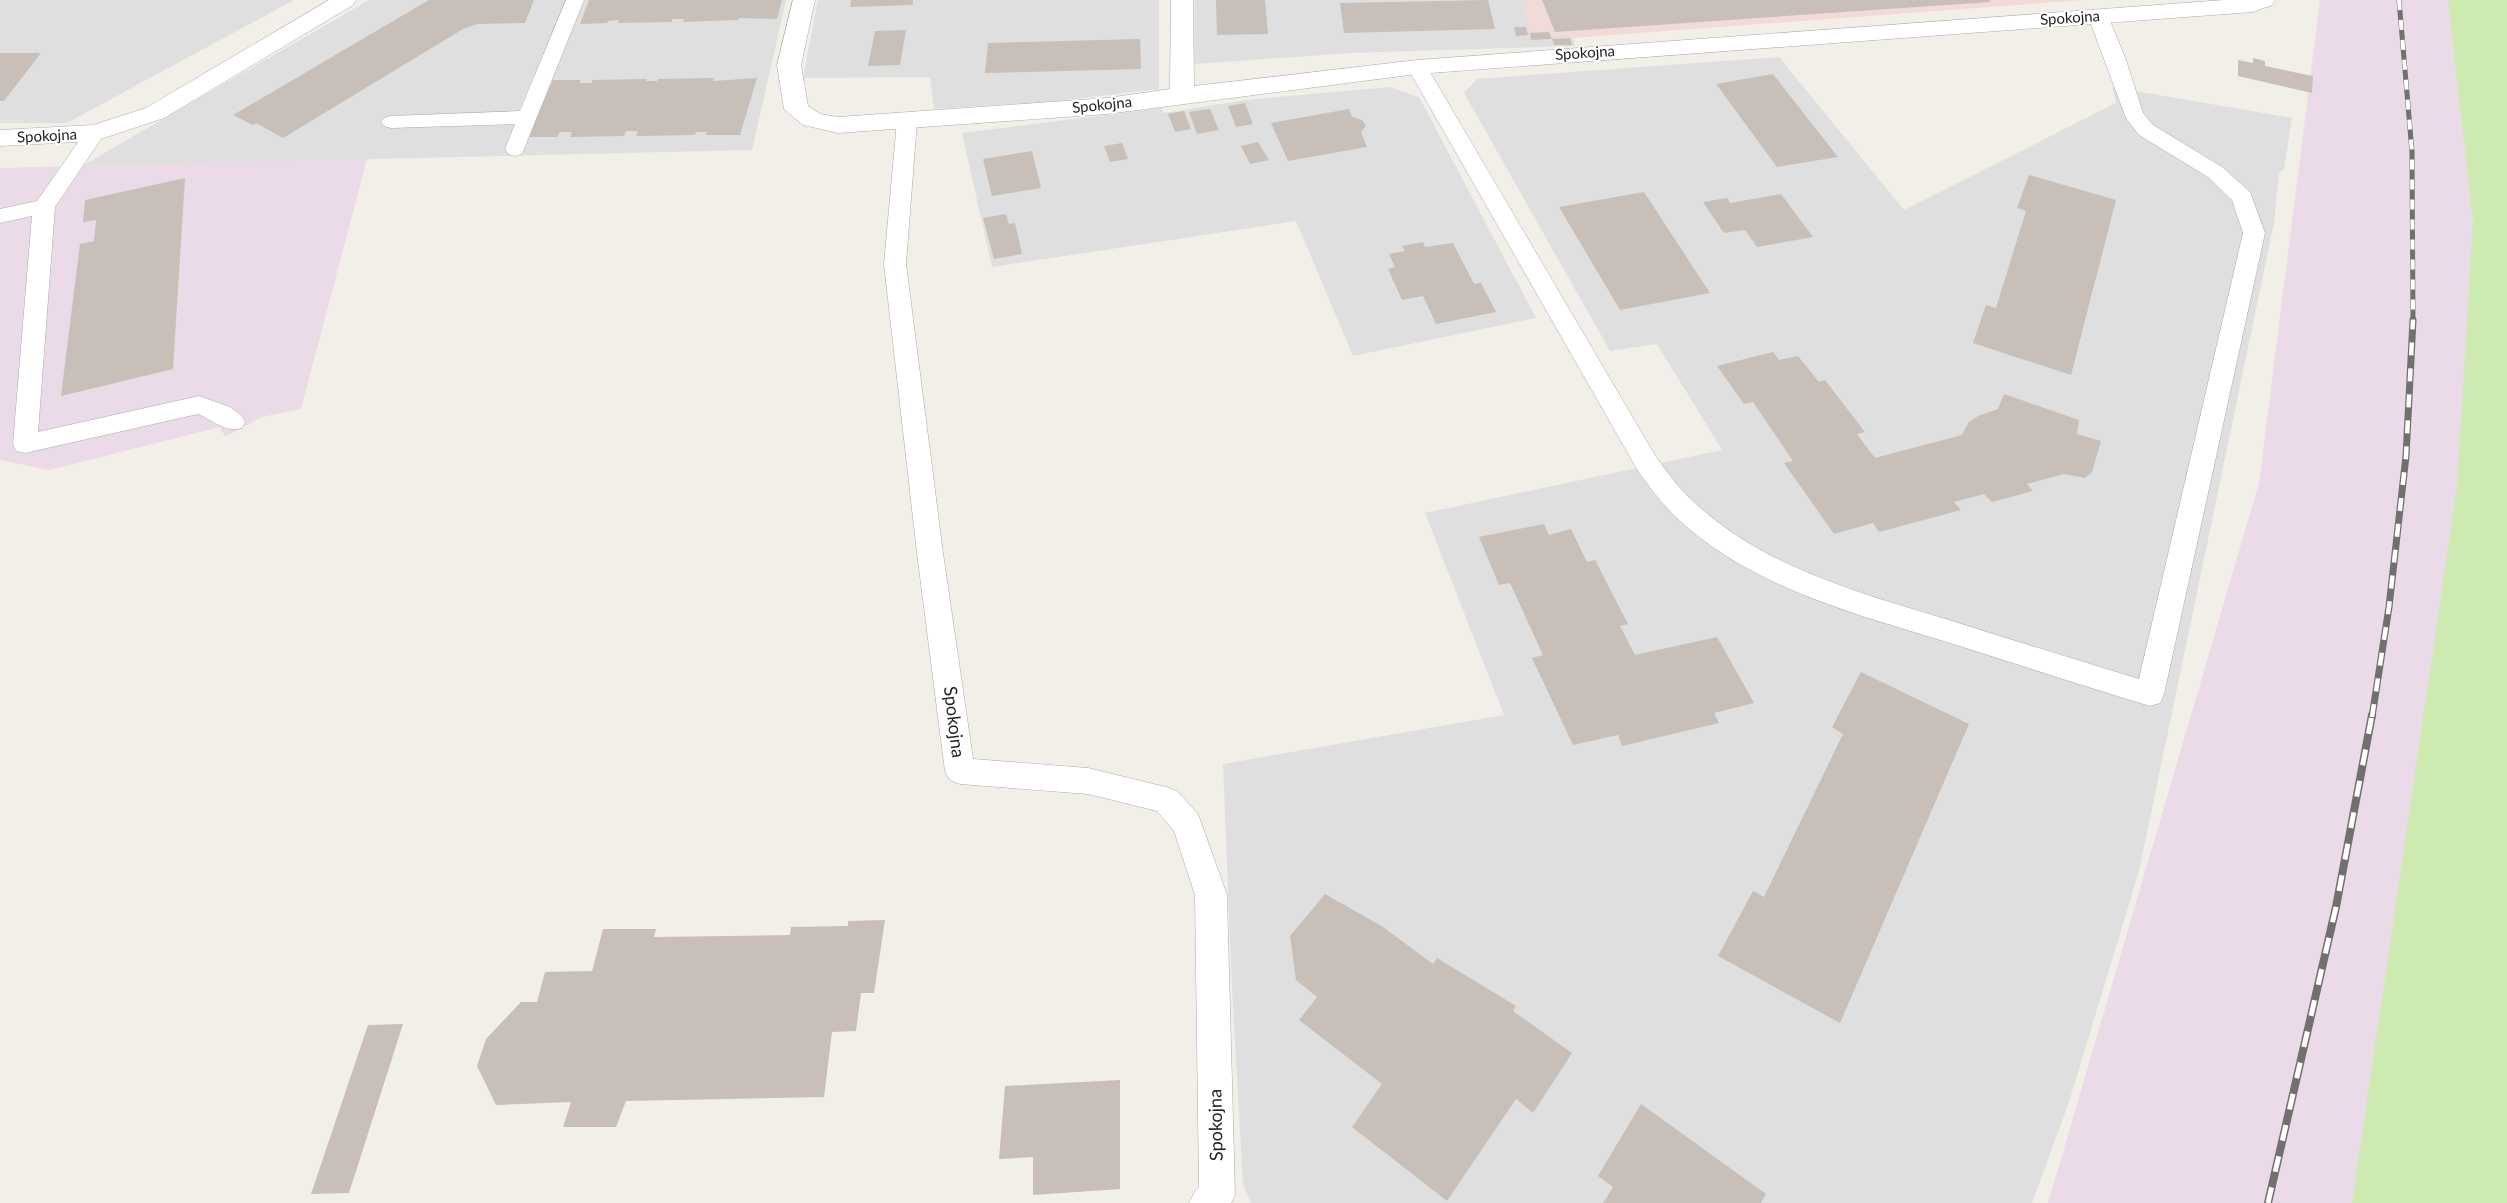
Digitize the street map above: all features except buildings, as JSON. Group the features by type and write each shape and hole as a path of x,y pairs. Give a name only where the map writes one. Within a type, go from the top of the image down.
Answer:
{"street":[{"name":"Spokojna","path":"0,138 95,134 155,113 345,0"},
{"name":"Spokojna","path":"804,0 789,64 796,109 812,120 838,125 1107,106 1182,94 1417,67 2236,6 2265,0"},
{"path":"1182,0 1182,94"}],"lane":[{"path":"515,149 576,0"},
{"path":"1417,67 1647,464 1667,491 1691,515 1723,540 1806,584 1859,604 2150,694 2254,233 2242,196 2215,172 2146,130 2133,114 2115,57 2098,16"},
{"path":"391,122 528,117"},
{"name":"Spokojna","path":"907,121 896,264 929,541 960,771 1088,781 1166,800 1186,824 1211,895 1217,1195 1207,1203"},
{"path":"95,134 44,207 25,444 199,405 221,413 233,422"},
{"path":"0,216 44,207"}],"shaded area":[{"path":"0,0 294,0 67,123 0,123"},
{"path":"369,0 786,0 752,150 82,166"},
{"path":"818,0 1159,0 1159,89 1057,101 934,109 930,77 803,78"},
{"path":"1195,0 1522,0 1531,31 1549,30 1552,35 1572,34 1575,46 1350,53 1194,64"},
{"path":"1522,0 2083,0 1572,38 1571,35 1552,36 1549,30 1531,31"},
{"path":"2320,0 2507,0 2507,1203 2048,1203 2259,483"},
{"path":"1779,57 1904,210 2116,103 2112,87 2292,118 2284,169 2279,173 2274,223 2139,871 2069,1102 2032,1203 1251,1203 1243,1185 1223,764 1504,715 1425,513 1722,450 1657,344 1610,351 1464,93 1477,79"},
{"path":"1390,87 1419,97 1536,318 1353,356 1296,221 992,267 962,133 1162,108 1163,113 1246,100"},
{"path":"367,159 301,409 262,417 225,437 220,427 49,470 0,460 0,168"}],"green space":[{"path":"2448,0 2507,0 2507,1203 2352,1203 2457,486 2473,221"}],"railway":[{"path":"2399,0 2412,152 2413,320"},
{"path":"2372,717 2389,607 2406,456 2413,320"},
{"path":"2268,1203 2336,907 2372,715"}]}
